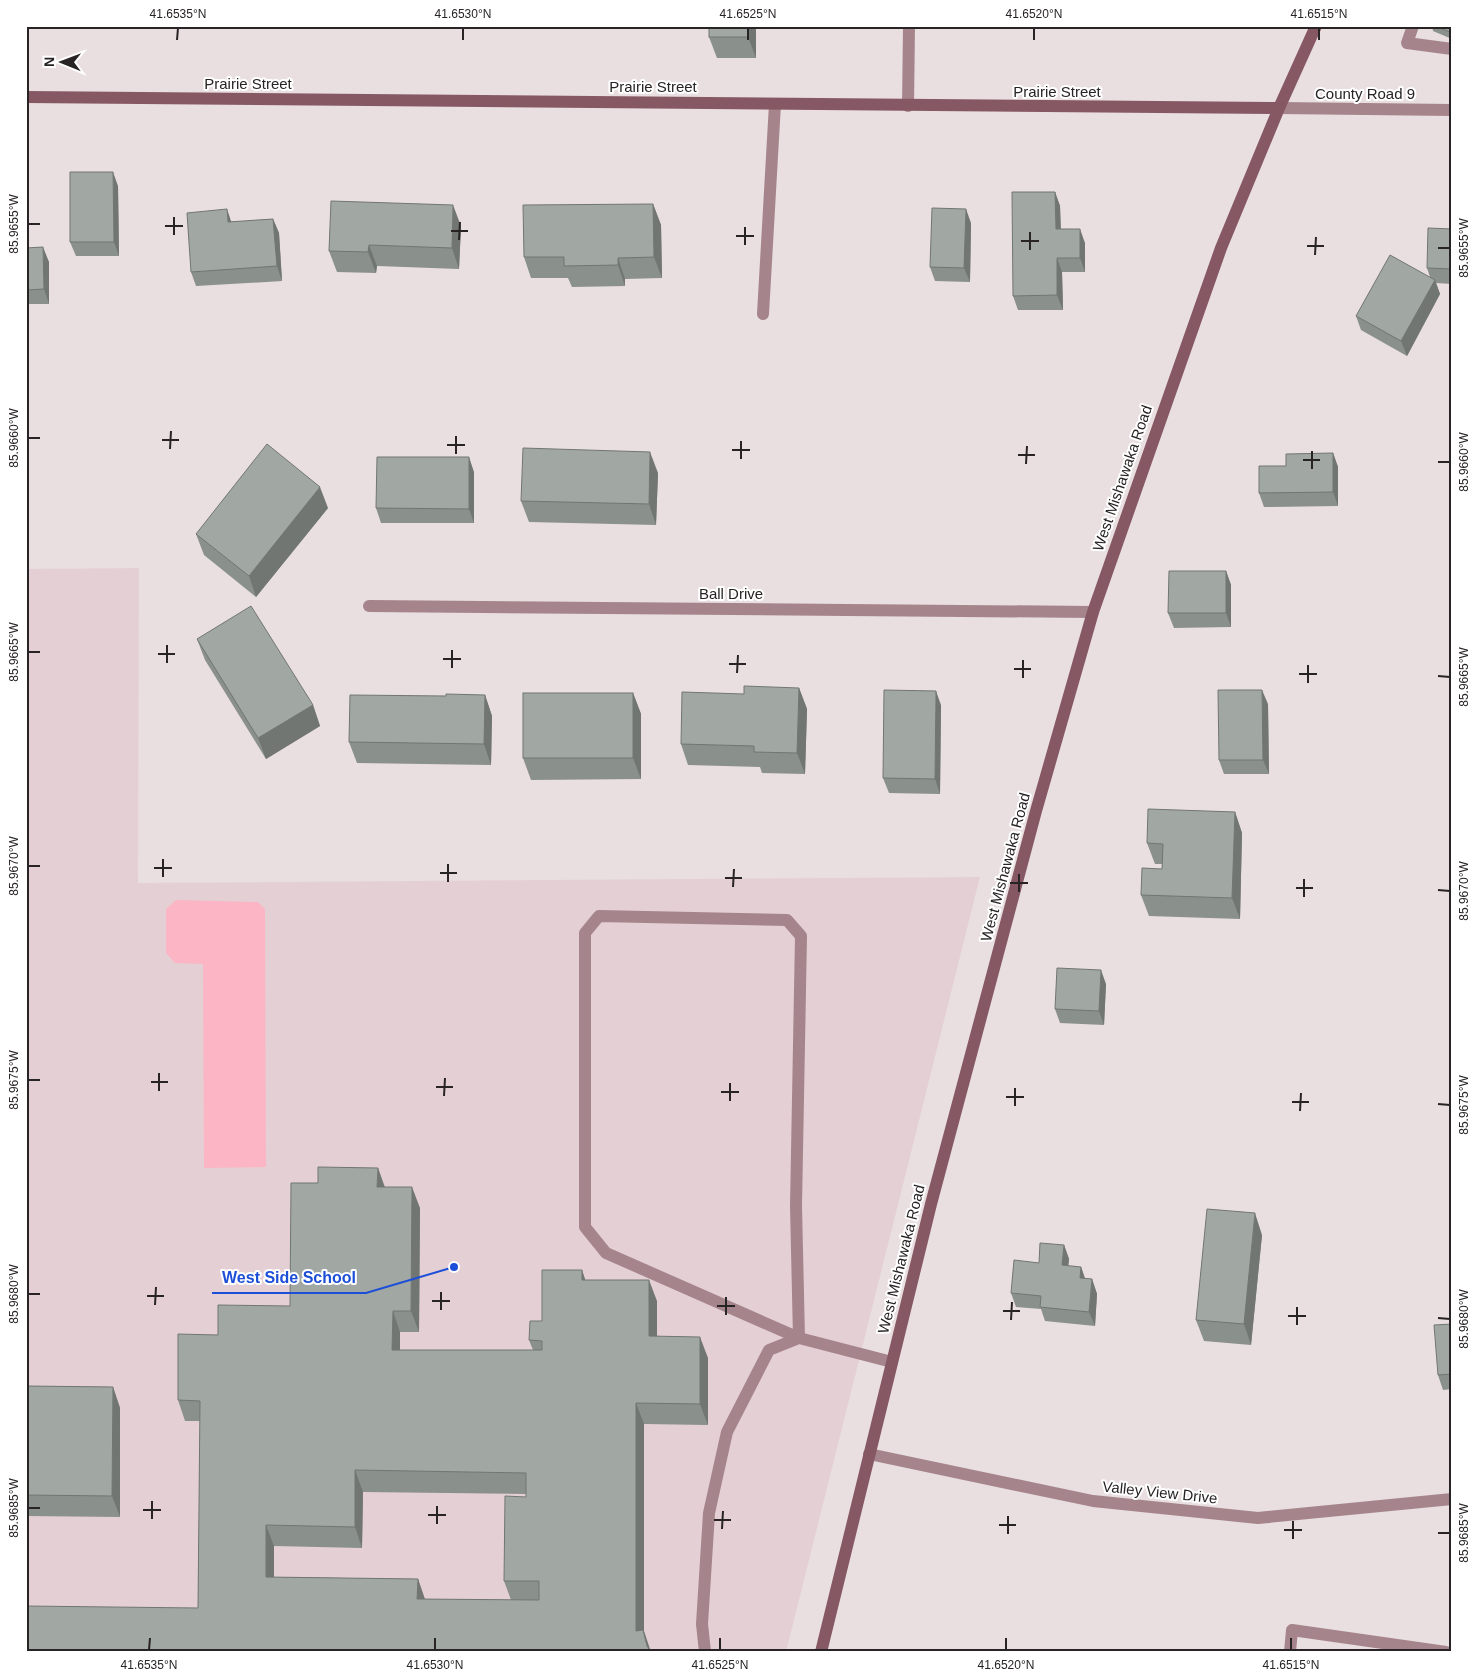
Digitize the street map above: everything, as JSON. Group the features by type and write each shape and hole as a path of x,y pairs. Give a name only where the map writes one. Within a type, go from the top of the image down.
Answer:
{"main road":[{"name":"West Mishawaka Road","path":"821,1652 931,1204 1036,811 1093,612 1221,248 1278,108 1316,26"},
{"name":"Prairie Street","path":"26,97 1278,108"}],"street":[{"path":"908,106 909,26"},
{"path":"1413,26 1407,44 1452,49"},
{"path":"763,314 775,104"},
{"name":"County Road 9","path":"1278,108 1452,110"},
{"name":"Ball Drive","path":"368,606 1093,612"},
{"path":"799,1338 796,1206 801,936 787,920 599,916 585,933 585,1227 606,1253 799,1338 892,1362"},
{"path":"705,1652 702,1624 709,1513 727,1432 769,1350 799,1338"},
{"name":"Valley View Drive","path":"869,1454 1093,1501 1258,1518 1452,1499"},
{"path":"1290,1652 1292,1630 1446,1652"}],"shaded area":[{"path":"139,568 138,883 980,877 786,1652 26,1652 26,569"},
{"path":"176,900 258,902 265,909 266,1167 204,1168 203,964 175,963 166,953 166,909"}],"building":[{"path":"709,26 748,26 748,37 709,37"},
{"path":"1436,26 1452,26 1452,33"},
{"path":"70,172 113,172 114,242 70,242"},
{"path":"1012,192 1055,192 1056,229 1080,229 1080,258 1057,258 1057,295 1013,296"},
{"path":"331,201 453,205 452,248 369,245 368,252 329,251"},
{"path":"653,204 654,257 618,258 618,265 564,266 564,257 524,257 523,205"},
{"path":"932,208 966,209 964,268 930,267"},
{"path":"227,209 228,222 273,219 277,266 191,272 187,213"},
{"path":"1428,228 1452,229 1452,269 1427,268"},
{"path":"43,247 44,289 26,290 26,248"},
{"path":"1390,255 1435,280 1401,341 1356,316"},
{"path":"267,444 320,487 249,576 196,534"},
{"path":"523,448 650,452 649,504 521,501"},
{"path":"1333,453 1333,492 1259,493 1259,466 1286,466 1286,454"},
{"path":"377,457 469,457 469,509 376,508"},
{"path":"1169,571 1226,571 1226,613 1168,613"},
{"path":"251,606 313,705 258,738 197,639"},
{"path":"744,686 799,688 797,753 754,752 754,746 681,744 682,692 744,694"},
{"path":"884,690 936,691 935,779 883,778"},
{"path":"1218,690 1262,690 1263,760 1219,760"},
{"path":"523,693 633,693 633,758 523,758"},
{"path":"446,694 485,695 484,744 349,742 350,695 446,696"},
{"path":"1148,809 1235,812 1232,898 1141,895 1142,868 1162,869 1163,844 1147,843"},
{"path":"1057,968 1101,970 1099,1011 1055,1009"},
{"path":"318,1167 378,1168 377,1187 412,1187 411,1311 393,1311 392,1350 542,1350 542,1341 529,1340 530,1321 542,1321 542,1270 582,1270 582,1280 649,1280 649,1336 700,1337 700,1404 636,1403 636,1631 643,1630 647,1646 651,1652 26,1652 26,1606 198,1608 200,1401 178,1400 178,1334 218,1335 218,1305 290,1306 291,1183 318,1183","holes":["355,1470 526,1473 526,1497 505,1496 504,1581 539,1581 539,1600 417,1599 418,1579 266,1577 266,1525 355,1527"]},
{"path":"1207,1209 1255,1213 1244,1324 1196,1320"},
{"path":"1040,1243 1064,1245 1062,1265 1081,1267 1080,1278 1092,1279 1089,1312 1040,1307 1041,1296 1011,1293 1014,1260 1039,1263"},
{"path":"1452,1324 1452,1374 1438,1375 1434,1325"},
{"path":"26,1386 113,1387 112,1496 26,1495"}],"place":[{"name":"West Side School","path":"454,1267"}]}
